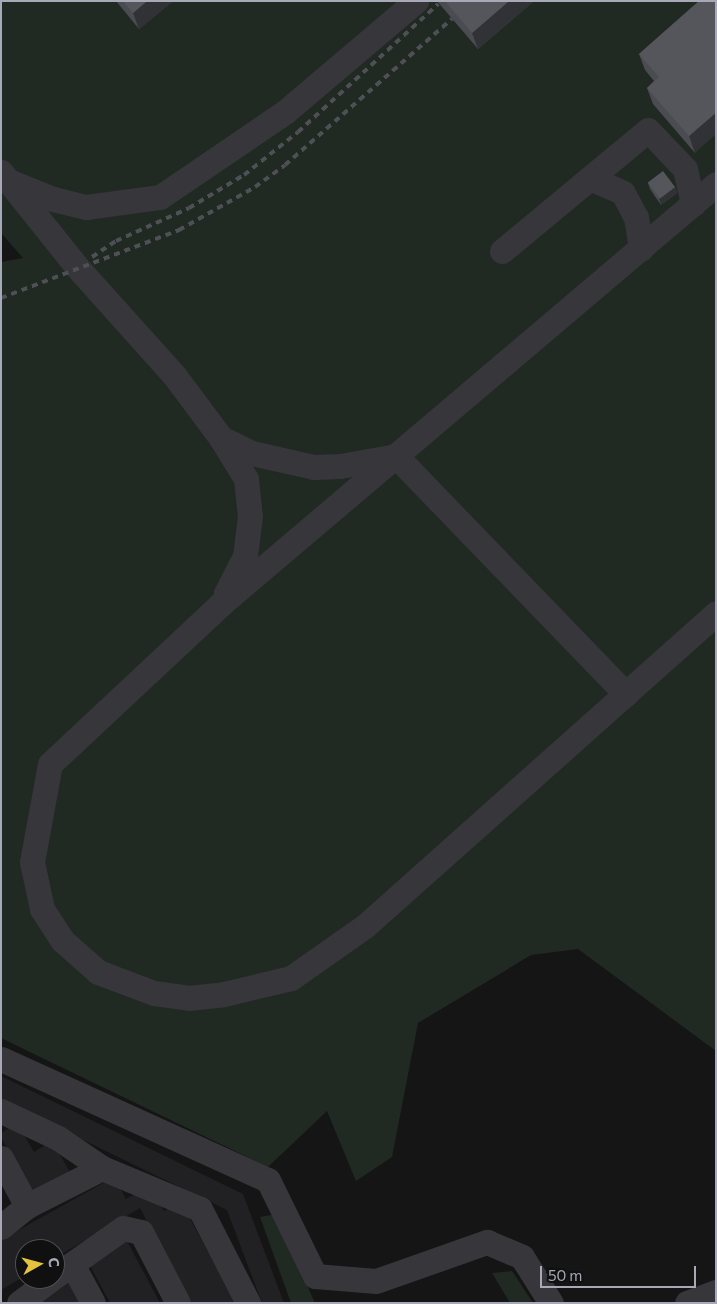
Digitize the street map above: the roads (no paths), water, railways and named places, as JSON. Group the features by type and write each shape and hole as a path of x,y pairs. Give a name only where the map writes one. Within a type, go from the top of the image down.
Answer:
{"lane":[{"path":"5,176 53,200 86,207 160,197 286,112 416,1"},
{"path":"502,251 648,130 684,169 693,204"},
{"path":"5,176 77,267 174,375 221,438 246,479 250,516 245,556 221,604"},
{"path":"590,178 624,194 636,218 641,249"},
{"path":"716,184 221,604 50,764 32,862 42,909 63,941 98,972 154,993 188,998 224,994 291,978 365,926 716,613"},
{"path":"221,438 252,453 314,467 340,466 396,456"},
{"path":"396,456 626,694"},
{"path":"1,1059 268,1180 315,1276 376,1281 488,1242 522,1257 551,1303"},
{"path":"1,1111 58,1138 102,1168 200,1209 248,1303"},
{"path":"1,1158 27,1206"},
{"path":"1,1227 27,1206 102,1168"},
{"path":"65,1269 123,1228 141,1232 178,1303"},
{"path":"65,1271 93,1303"},
{"path":"19,1303 38,1289"},
{"path":"687,1303 716,1292"}],"railway":[{"path":"92,257 116,241 189,208 244,175 298,132 438,4"},
{"path":"1,298 179,230 255,187 285,165 452,19"}]}
